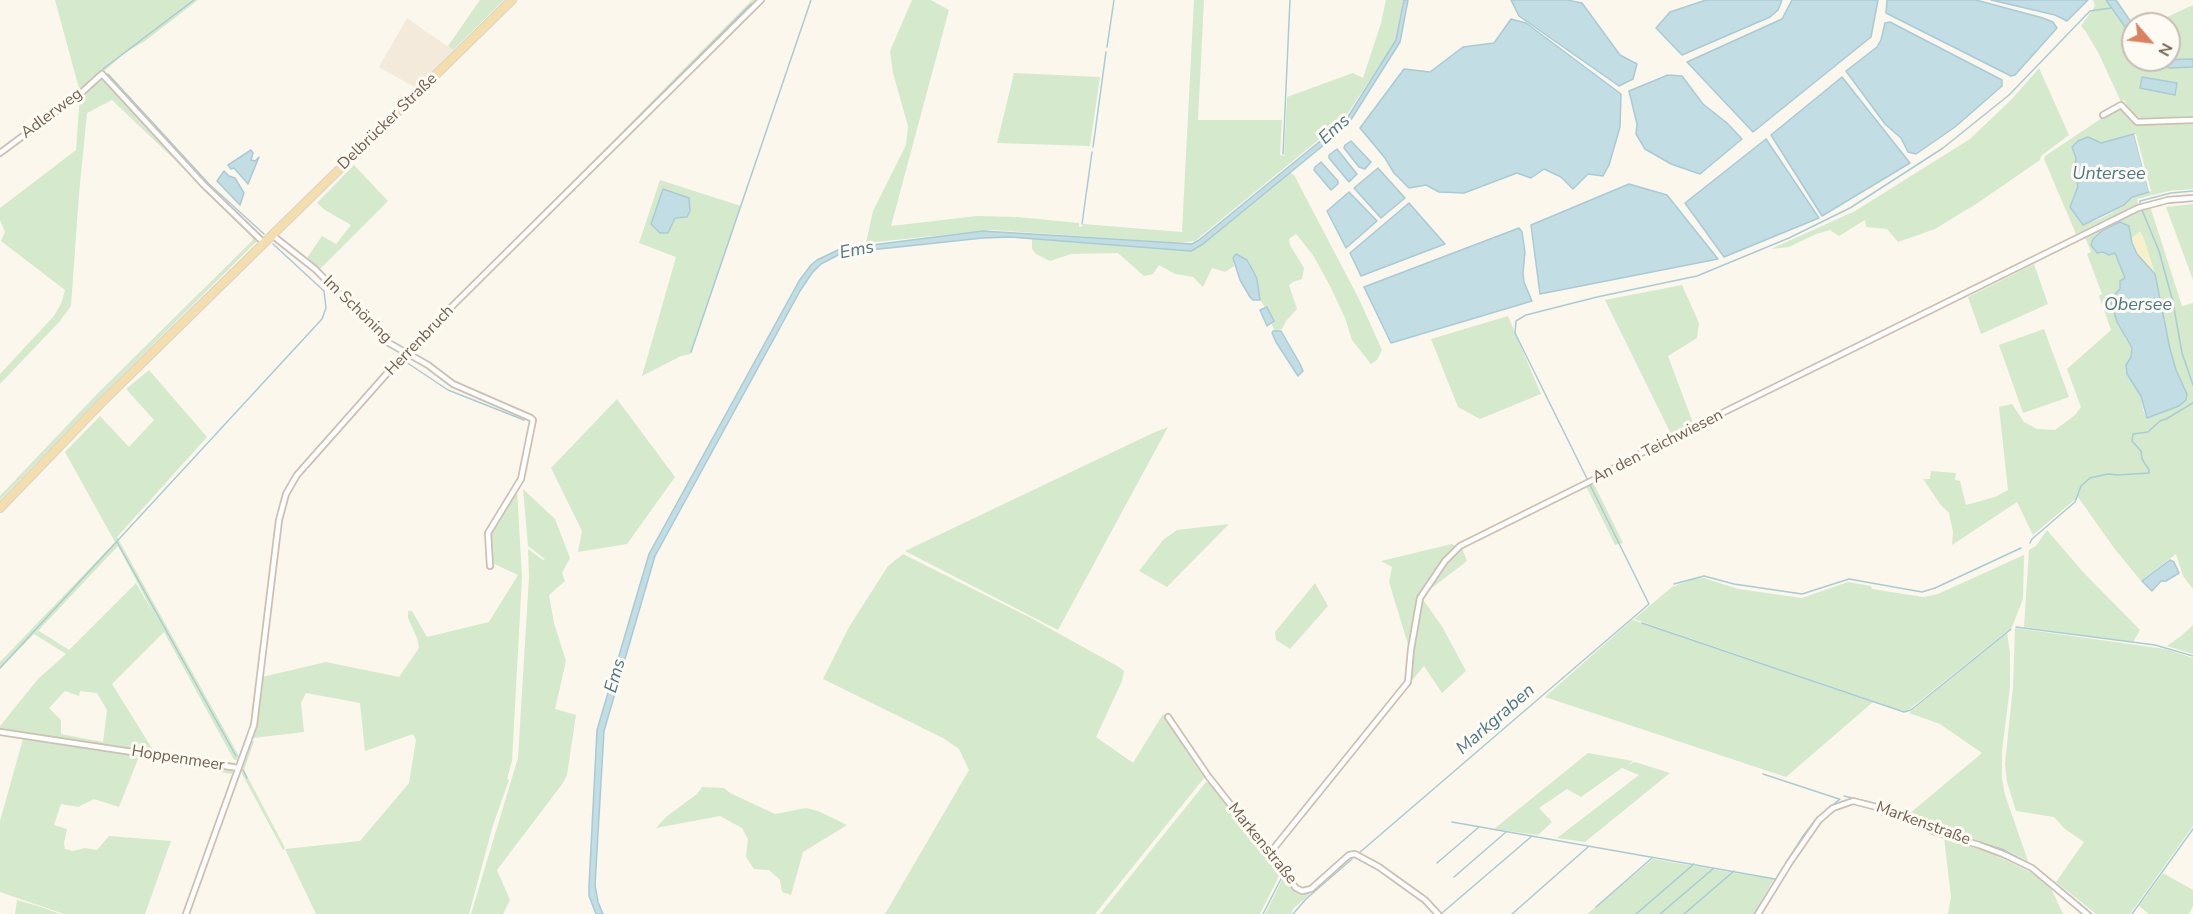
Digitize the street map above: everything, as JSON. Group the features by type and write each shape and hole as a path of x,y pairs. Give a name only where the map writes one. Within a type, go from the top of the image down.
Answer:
{"main road":[{"name":"Delbrücker Straße","path":"0,508 68,436 512,0"}],"street":[{"name":"Herrenbruch","path":"238,768 254,725 279,520 286,494 297,475 406,352 761,0"},
{"name":"Adlerweg","path":"0,153 81,93 102,74 203,184 264,243"},
{"path":"2103,115 2121,105 2137,122 2193,120"},
{"name":"An den Teichwiesen","path":"1270,853 1408,682 1420,598 1445,561 1460,546 1593,480 1645,451 2138,208 2168,200 2193,198"},
{"name":"Im Schöning","path":"272,235 315,269 387,342 428,365 453,384 533,420 522,479 488,533 490,566"},
{"name":"Markenstraße","path":"1168,717 1208,776 1296,888 1302,891 1311,889 1349,855 1355,854 1379,867 1425,900 1438,914"},
{"name":"Hoppenmeer","path":"0,732 238,768 186,914"},
{"name":"Markenstraße","path":"1758,914 1819,820 1833,808 1853,801 1888,810 1935,832 1979,844 2032,868 2087,914"}],"shaded area":[{"path":"407,18 453,50 416,88 379,67"}],"green space":[{"path":"55,0 198,0 145,41 125,53 80,92"},
{"path":"480,0 504,0 453,50 448,46"},
{"path":"752,0 760,0 411,345"},
{"path":"912,0 931,0 949,10 891,226 977,216 1079,223 1079,227 1083,224 1182,232 1194,0 1204,0 1198,120 1282,120 1280,155 1284,156 1287,97 1353,73 1363,78 1386,0 1404,0 1393,45 1344,119 1195,241 1178,243 992,230 866,243 873,211 906,145 908,126 893,73 890,51"},
{"path":"2093,0 2106,0 2121,19 2121,72 2181,72 2181,12 2178,12 2193,5 2193,116 2142,119 2130,112 2124,100 2121,102 2099,54 2081,26 2095,6"},
{"path":"2039,68 2069,135 2041,156 2040,160 1976,204 1935,229 1898,242 1887,229 1866,227 1865,220 1839,236 1830,230 1789,247 1771,249 1855,211 1970,139 2013,98"},
{"path":"1014,73 1100,77 1090,146 997,143"},
{"path":"102,76 201,185 112,100 87,113 71,306 60,321 0,384 0,374 53,317 61,304 65,290 1,241 5,232 0,220 0,208 76,150 80,94"},
{"path":"2120,108 2136,125 2193,122 2193,189 2169,191 2137,199 2138,204 2076,234 2044,159 2045,156","holes":["2134,135 2132,197 2124,206 2100,219 2082,225 2070,207 2078,186 2074,172 2076,158 2088,137 2101,143"]},
{"path":"354,165 388,201 320,269 307,258 322,236 336,244 351,225 317,203"},
{"path":"1290,173 1294,175 1359,299 1382,350 1377,360 1371,364 1352,340 1345,318 1330,286 1313,255 1296,234 1289,239 1290,245 1304,268 1302,279 1289,285 1297,309 1282,329 1275,331 1271,323 1274,320 1260,300 1257,279 1247,260 1233,258 1234,266 1225,272 1212,268 1203,287 1193,277 1175,274 1159,265 1153,274 1144,276 1118,253 1071,254 1050,261 1036,254 1032,249 1032,239 1191,251 1203,244"},
{"path":"660,180 741,206 690,354 681,356 642,376 676,257 639,243"},
{"path":"2193,204 2193,280 2166,207"},
{"path":"2150,206 2182,306 2193,303 2193,589 2183,576 2176,554 2141,581 2114,548 2078,497 2033,535 2017,502 1952,545 1953,532 1949,513 1923,479 1930,479 1931,471 1956,473 1955,480 1960,481 1966,505 1995,497 2008,490 1999,407 2012,404 2024,422 2037,429 2055,430 2075,415 2081,407 2067,369 2111,330 2099,296 2102,294 2087,254 2091,252 2085,237 2137,210","holes":["2129,226 2132,238 2140,232 2143,237 2155,274 2170,349 2176,370 2187,394 2179,406 2147,418 2141,396 2127,374 2126,365 2131,357 2132,348 2125,338 2117,294 2125,278 2115,252 2109,255 2103,252"]},
{"path":"234,217 257,241 0,500 0,496 97,394 252,241 253,238"},
{"path":"2034,264 2048,304 1981,334 1968,297"},
{"path":"1682,285 1699,323 1697,338 1668,356 1693,423 1671,434 1605,300"},
{"path":"1508,316 1541,394 1480,419 1458,407 1431,339"},
{"path":"2044,329 2069,397 2023,413 1999,345"},
{"path":"149,370 207,437 117,537 239,756 237,760 234,760 164,632 112,684 153,750 235,763 232,774 138,759 119,807 94,799 78,807 61,804 54,825 67,829 65,849 97,850 109,836 171,841 145,914 64,914 0,892 0,821 23,739 21,734 0,730 0,726 38,679 66,654 34,634 0,669 0,662 115,542 65,452 100,416 129,447 154,420 126,389","holes":["118,546 154,614 136,583 69,650 39,631 36,633","65,691 79,696 80,691 97,693 107,710 103,742 61,734 61,720 49,708"]},
{"path":"617,399 675,477 627,544 578,552 582,531 551,468"},
{"path":"1168,427 1058,630 905,551 1153,433"},
{"path":"1593,482 1623,543 1615,545 1586,486"},
{"path":"523,489 555,519 570,558 562,573 565,581 549,595 554,623 566,661 555,709 576,715 567,775 563,783 497,870 510,900 503,914 471,914 518,758 529,577 528,549 543,560 545,559 528,546"},
{"path":"517,490 522,577 512,761 507,779 509,780 493,825 469,914 316,914 285,849 360,841 409,783 416,740 413,734 365,751 360,703 306,693 301,703 304,732 253,738 257,725 262,677 326,662 399,677 419,648 408,618 408,611 412,611 427,637 489,622 518,575 492,563 489,533"},
{"path":"1229,524 1167,587 1139,571 1163,540 1177,530"},
{"path":"2047,530 2083,572 2140,630 2133,642 2024,627 2029,550 2036,546"},
{"path":"1452,544 1456,546 1417,597 1409,648 1389,582 1392,567 1381,561"},
{"path":"1462,548 1467,561 1424,594 1449,560"},
{"path":"903,554 1031,618 1119,667 1124,671 1122,681 1096,737 1133,763 1163,714 1204,778 1095,914 885,914 969,770 959,749 943,738 823,679 849,627 888,566"},
{"path":"2024,555 2023,599 2012,627 1906,712 1634,619 1672,587 1693,579 1704,578 1738,589 1802,598 1848,582 1871,586 1872,589 1923,597 1938,594"},
{"path":"1315,583 1328,606 1290,649 1276,640 1275,632"},
{"path":"1422,598 1443,628 1466,671 1442,693 1424,666 1410,683 1412,651"},
{"path":"1632,620 1873,702 1786,777 1545,697"},
{"path":"2193,625 2193,654 2167,646 2181,636"},
{"path":"2015,628 2165,649 2193,658 2193,826 2130,914 2096,914 2056,882 2084,842 2065,829 2054,817 2016,811 2007,782 2005,764 2013,687"},
{"path":"2007,632 2010,653 2010,687 2002,751 2002,779 2005,795 2028,861 2002,848 1937,828 1909,814 1982,753 1940,724 1909,713"},
{"path":"252,741 254,741 244,770 285,848 283,850 241,772"},
{"path":"1588,753 1633,761 1628,765 1635,762 1670,773 1585,842 1557,838 1639,775 1622,768 1581,797 1567,789 1539,808 1552,822 1538,835 1494,829"},
{"path":"1206,782 1281,872 1260,914 1100,914"},
{"path":"702,787 724,788 775,814 806,808 818,811 847,825 803,852 791,895 782,892 780,880 769,870 754,869 746,857 748,839 742,828 720,816 656,828 666,817 697,794"},
{"path":"1944,838 1991,853 2030,872 2050,886 2063,914 1948,914 1951,897"},
{"path":"1653,859 1774,879 1753,914 1587,914"},
{"path":"2163,873 2193,890 2193,906 2189,914 2149,914 2139,906"},
{"path":"1284,876 1301,893 1310,894 1294,908 1291,914 1265,914"},
{"path":"17,900 41,907 60,914 15,914"}],"sand":[{"path":"2140,231 2155,274 2142,261 2132,243 2132,238"}],"water":[{"name":"Ems","path":"1404,0 1408,0 1400,42 1347,126 1203,244 1191,251 1010,237 983,238 842,253 821,264 812,273 655,556 604,731 595,885 603,914 596,914 589,896 589,886 597,730 649,554 799,281 811,265 840,249 983,231 1192,244 1346,120 1396,40"},
{"path":"1511,0 1567,0 1582,3 1620,55 1637,64 1633,79 1619,86 1519,16"},
{"path":"1706,0 1782,0 1778,10 1770,17 1682,55 1656,28 1670,12"},
{"path":"1792,0 1878,0 1871,37 1753,132 1687,62 1782,19"},
{"path":"1887,0 1976,0 2043,18 2053,22 2057,28 2015,75 2011,76 1886,13"},
{"path":"1991,0 2088,0 2067,21 2055,15"},
{"path":"2106,0 2116,0 2124,12 2121,12 2121,21"},
{"path":"1511,19 1526,23 1621,94 1620,127 1609,165 1603,176 1588,174 1573,189 1561,177 1544,169 1531,178 1517,173 1464,193 1439,192 1426,185 1409,188 1394,173 1385,158 1360,128 1404,69 1430,72 1463,47 1494,43"},
{"path":"1890,22 2002,80 2002,86 1955,127 1916,154 1908,152 1901,138 1885,124 1846,71 1877,47 1885,23"},
{"path":"2181,59 2193,59 2193,67 2181,68"},
{"path":"1668,75 1682,76 1703,104 1727,123 1742,139 1700,174 1671,164 1645,149 1636,134 1637,124 1629,91"},
{"path":"1842,77 1910,163 1822,216 1771,135"},
{"path":"2142,77 2177,83 2175,95 2140,88"},
{"name":"Untersee","path":"2134,134 2149,192 2132,197 2124,205 2083,225 2070,207 2078,186 2074,172 2076,158 2072,147 2078,141 2088,137 2101,143"},
{"path":"1766,139 1819,218 1724,257 1685,203"},
{"path":"1351,141 1371,162 1365,169 1359,167 1344,148"},
{"path":"1337,149 1357,174 1349,182 1329,158 1329,155"},
{"path":"251,150 253,153 251,160 255,161 259,157 248,184 234,168 231,169 228,165"},
{"path":"1321,162 1338,181 1338,184 1331,190 1314,170"},
{"path":"1378,168 1405,198 1381,218 1354,188"},
{"path":"224,171 235,178 244,193 240,205 217,181"},
{"path":"1629,184 1667,195 1718,259 1540,294 1531,225"},
{"path":"663,189 689,198 690,211 687,217 675,218 668,233 660,233 651,224"},
{"path":"1349,192 1377,221 1346,248 1327,211"},
{"path":"1409,203 1445,244 1361,276 1350,253"},
{"name":"Obersee","path":"2120,222 2129,226 2137,254 2155,274 2170,349 2176,370 2187,394 2186,400 2179,406 2147,418 2141,396 2127,374 2126,365 2131,357 2132,348 2117,322 2110,299 2120,289 2120,281 2125,278 2115,253 2109,255 2103,252 2097,253 2091,245 2093,239 2103,230"},
{"path":"1519,228 1522,232 1525,252 1524,282 1532,301 1391,343 1364,287"},
{"path":"1236,254 1247,260 1251,267 1257,279 1260,300 1253,300 1250,297 1240,280 1233,258"},
{"path":"1267,307 1274,321 1267,326 1260,310"},
{"path":"1273,331 1281,331 1300,364 1303,371 1298,376 1276,342"},
{"path":"2170,560 2174,562 2179,573 2166,581 2161,581 2152,591 2142,581"}],"pier":[{"path":"2134,134 2136,134 2151,191 2149,192"}],"waterway":[{"path":"103,69 194,0"},
{"path":"691,352 811,0"},
{"path":"1107,47 1114,0"},
{"path":"1283,154 1290,0"},
{"path":"566,190 751,4"},
{"path":"1359,853 1649,604 1515,333 1516,321 1526,315 1597,297 1697,276 1789,238 1850,208 1943,148 2009,95 2090,11 2111,8"},
{"path":"1093,147 1106,52"},
{"path":"108,74 209,184 264,234"},
{"path":"1082,224 1092,152"},
{"name":"Markgraben","path":"2140,204 2140,201 2171,193 2193,191"},
{"path":"534,222 560,195"},
{"name":"Markgraben","path":"2142,210 2159,251 2173,302 2182,353 2193,385"},
{"path":"0,668 322,319 326,308 324,291 273,244"},
{"path":"406,362 448,390 524,420"},
{"name":"Markgraben","path":"2030,543 2075,502 2081,486 2090,478 2108,474 2149,473 2141,451 2132,441 2133,434 2148,432 2160,421 2193,403"},
{"path":"117,542 236,756"},
{"name":"Markgraben","path":"1674,584 1704,576 1734,584 1802,594 1849,579 1922,592 2021,548"},
{"path":"1642,623 1904,712 1911,710 2011,629"},
{"path":"2016,627 2155,645 2193,656"},
{"path":"243,770 247,778"},
{"path":"1763,774 1839,799"},
{"path":"1844,796 1886,806"},
{"path":"1754,914 1803,836 1816,819 1840,799"},
{"path":"1892,808 1936,829 2002,849 2030,864"},
{"path":"1452,822 1775,879"},
{"path":"1437,863 1479,827"},
{"path":"2132,914 2193,829"},
{"path":"1454,877 1506,832"},
{"path":"1442,913 1532,836"},
{"path":"1512,914 1588,847"},
{"path":"1596,907 1652,858"},
{"name":"Markgraben","path":"1293,914 1306,899 1352,859"},
{"path":"1636,914 1694,864"},
{"path":"1660,914 1714,868"},
{"path":"2038,869 2051,880"},
{"path":"1684,914 1734,871"},
{"path":"1263,914 1282,877"},
{"path":"2054,882 2092,914"}]}
